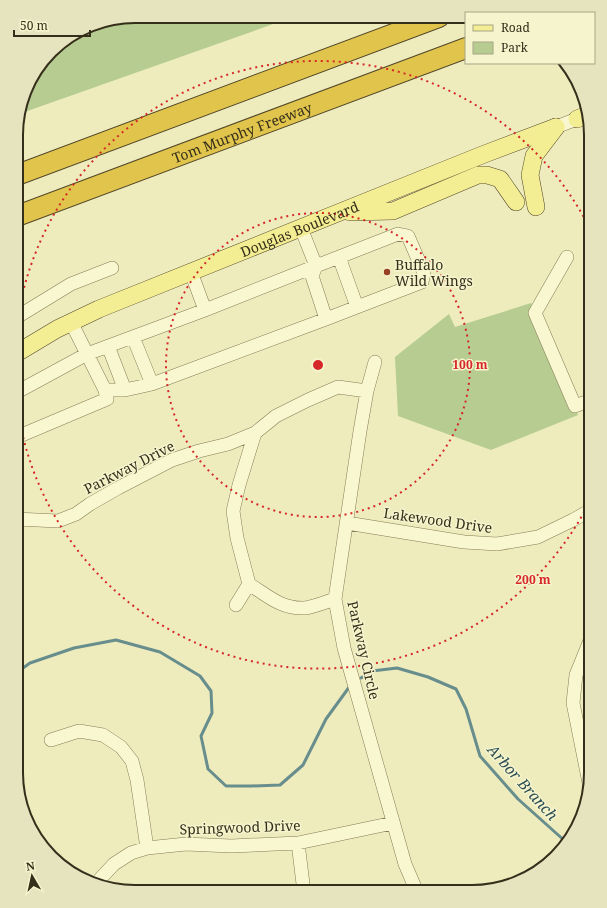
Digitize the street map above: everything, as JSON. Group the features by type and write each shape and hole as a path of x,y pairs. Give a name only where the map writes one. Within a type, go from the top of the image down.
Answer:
{"highway":[{"path":"23,173 423,23"},
{"name":"Tom Murphy Freeway","path":"23,214 465,48"}],"main road":[{"path":"536,207 530,175 534,156 556,127"},
{"name":"Douglas Boulevard","path":"23,349 58,329 99,308 482,155 556,127"},
{"path":"340,212 393,211 478,175 487,175 500,179 516,202"}],"street":[{"name":"Douglas Boulevard","path":"556,127 582,117"},
{"path":"302,228 316,266 312,276 326,319"},
{"path":"23,389 87,354 205,310 398,234 408,236 424,272 422,282 152,384 125,390 104,390"},
{"path":"339,257 357,307"},
{"path":"567,257 535,313 575,406 584,403"},
{"path":"23,312 71,284 112,268"},
{"path":"191,272 205,310"},
{"path":"23,434 107,399 71,322"},
{"path":"133,337 152,384"},
{"path":"108,346 125,390"},
{"name":"Parkway Circle","path":"375,362 367,391 335,599 344,648 405,864 414,885"},
{"name":"Parkway Drive","path":"23,520 58,521 76,514 90,504 172,460 199,451 228,444 255,433 276,416 338,387 367,391"},
{"path":"255,433 239,485 233,511 237,538 249,584 276,602 288,607 306,608 335,599"},
{"name":"Lakewood Drive","path":"347,523 464,542 496,544 538,537 584,514"},
{"path":"236,605 249,584"},
{"path":"584,655 576,675 573,703 584,758"},
{"path":"51,740 79,730 102,735 121,747 132,761 147,848"},
{"name":"Springwood Drive","path":"100,879 114,864 131,853 147,848 186,844 231,846 298,843 393,823"},
{"path":"298,843 303,885"}],"green space":[{"path":"128,23 276,23 25,112 32,92 46,67 61,51 73,42 99,29"},
{"path":"531,303 578,415 491,450 398,416 395,357 449,314 455,327"}],"waterway":[{"name":"Arbor Branch","path":"23,668 30,663 74,648 116,640 160,652 200,676 211,691 212,713 201,736 208,769 226,786 280,785 303,765 326,719 350,686"},
{"name":"Arbor Branch","path":"361,678 372,671 397,668 428,677 456,689 466,709 480,756 518,799 562,839"}],"place":[{"name":"Buffalo Wild Wings","path":"387,272"}]}
